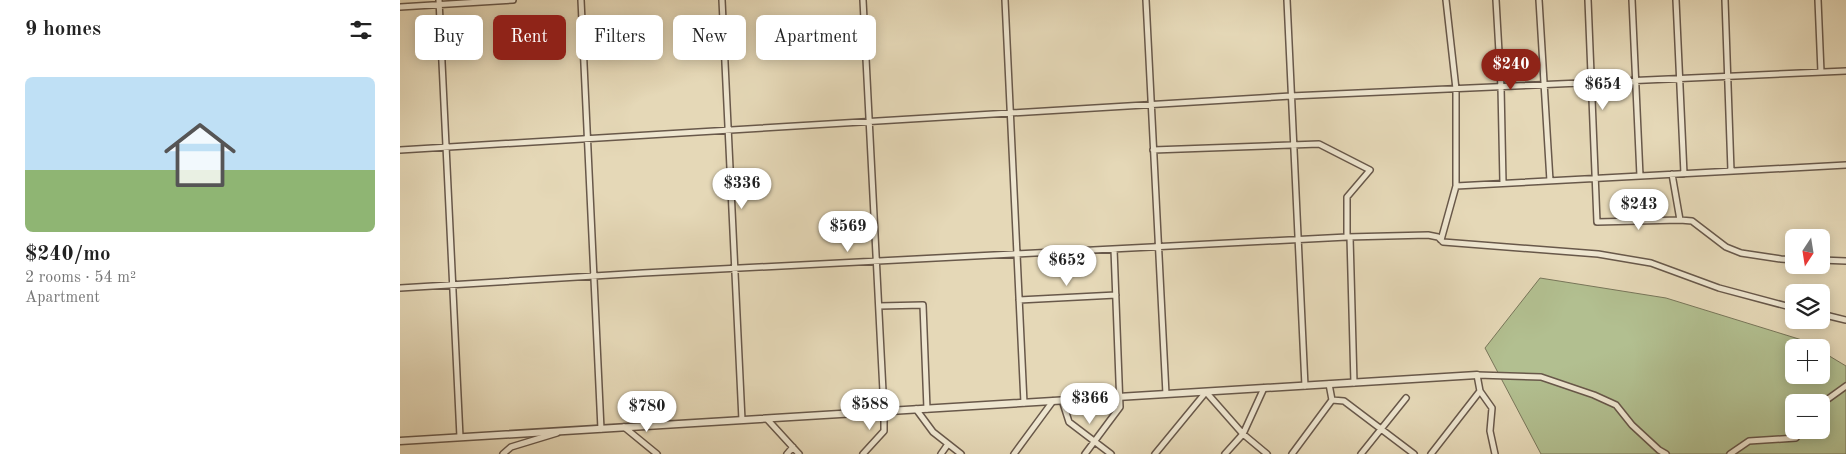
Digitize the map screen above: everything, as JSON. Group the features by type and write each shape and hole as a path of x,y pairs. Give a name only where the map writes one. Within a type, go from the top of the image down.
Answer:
{"street":[{"path":"400,6 439,2 513,0"},
{"path":"581,0 601,429"},
{"path":"722,0 742,420"},
{"path":"863,0 884,411 884,431 863,454"},
{"path":"1005,0 1024,403"},
{"path":"1146,0 1166,394"},
{"path":"1287,0 1306,386"},
{"path":"1441,240 1456,186 1456,89 1446,0"},
{"path":"1496,0 1501,87 1503,183"},
{"path":"1540,0 1550,181"},
{"path":"1588,0 1598,222 1692,221 1726,247 1741,253 1785,260"},
{"path":"1632,0 1640,176"},
{"path":"1676,0 1684,174"},
{"path":"1725,0 1731,171"},
{"path":"1818,0 1821,72"},
{"path":"439,2 460,437"},
{"path":"400,150 1292,96 1846,71"},
{"path":"1153,150 1319,144 1370,170 1347,197 1354,383"},
{"path":"1456,186 1846,165"},
{"path":"1672,174 1680,220"},
{"path":"400,288 1158,246 1428,235 1438,237 1444,242 1598,254 1650,263 1719,288 1785,306"},
{"path":"1085,454 1120,407 1114,249"},
{"path":"1830,260 1846,261"},
{"path":"1019,300 1116,294"},
{"path":"879,306 923,305 927,409"},
{"path":"1830,316 1846,320"},
{"path":"1477,375 1480,390 1492,408 1490,431 1496,454"},
{"path":"400,441 1477,375 1541,377 1594,395 1616,405 1632,425 1666,454"},
{"path":"1292,454 1332,400 1329,384"},
{"path":"1830,398 1846,386"},
{"path":"1225,454 1243,434 1264,388"},
{"path":"1431,454 1480,390"},
{"path":"1206,392 1243,434 1267,454"},
{"path":"1155,454 1206,392"},
{"path":"1361,454 1406,398"},
{"path":"1062,400 1069,422 1111,454"},
{"path":"1332,400 1344,400 1414,454"},
{"path":"1014,454 1053,401"},
{"path":"916,409 933,432 960,454"},
{"path":"767,418 799,454"},
{"path":"624,427 657,454"},
{"path":"503,454 511,447 564,431"},
{"path":"1730,454 1749,441 1785,439"},
{"path":"941,454 948,444"},
{"path":"787,454 793,447"}],"green space":[{"path":"1540,278 1666,298 1799,339 1785,339 1785,384 1830,384 1830,356 1846,366 1846,454 1541,454 1485,348"}]}
